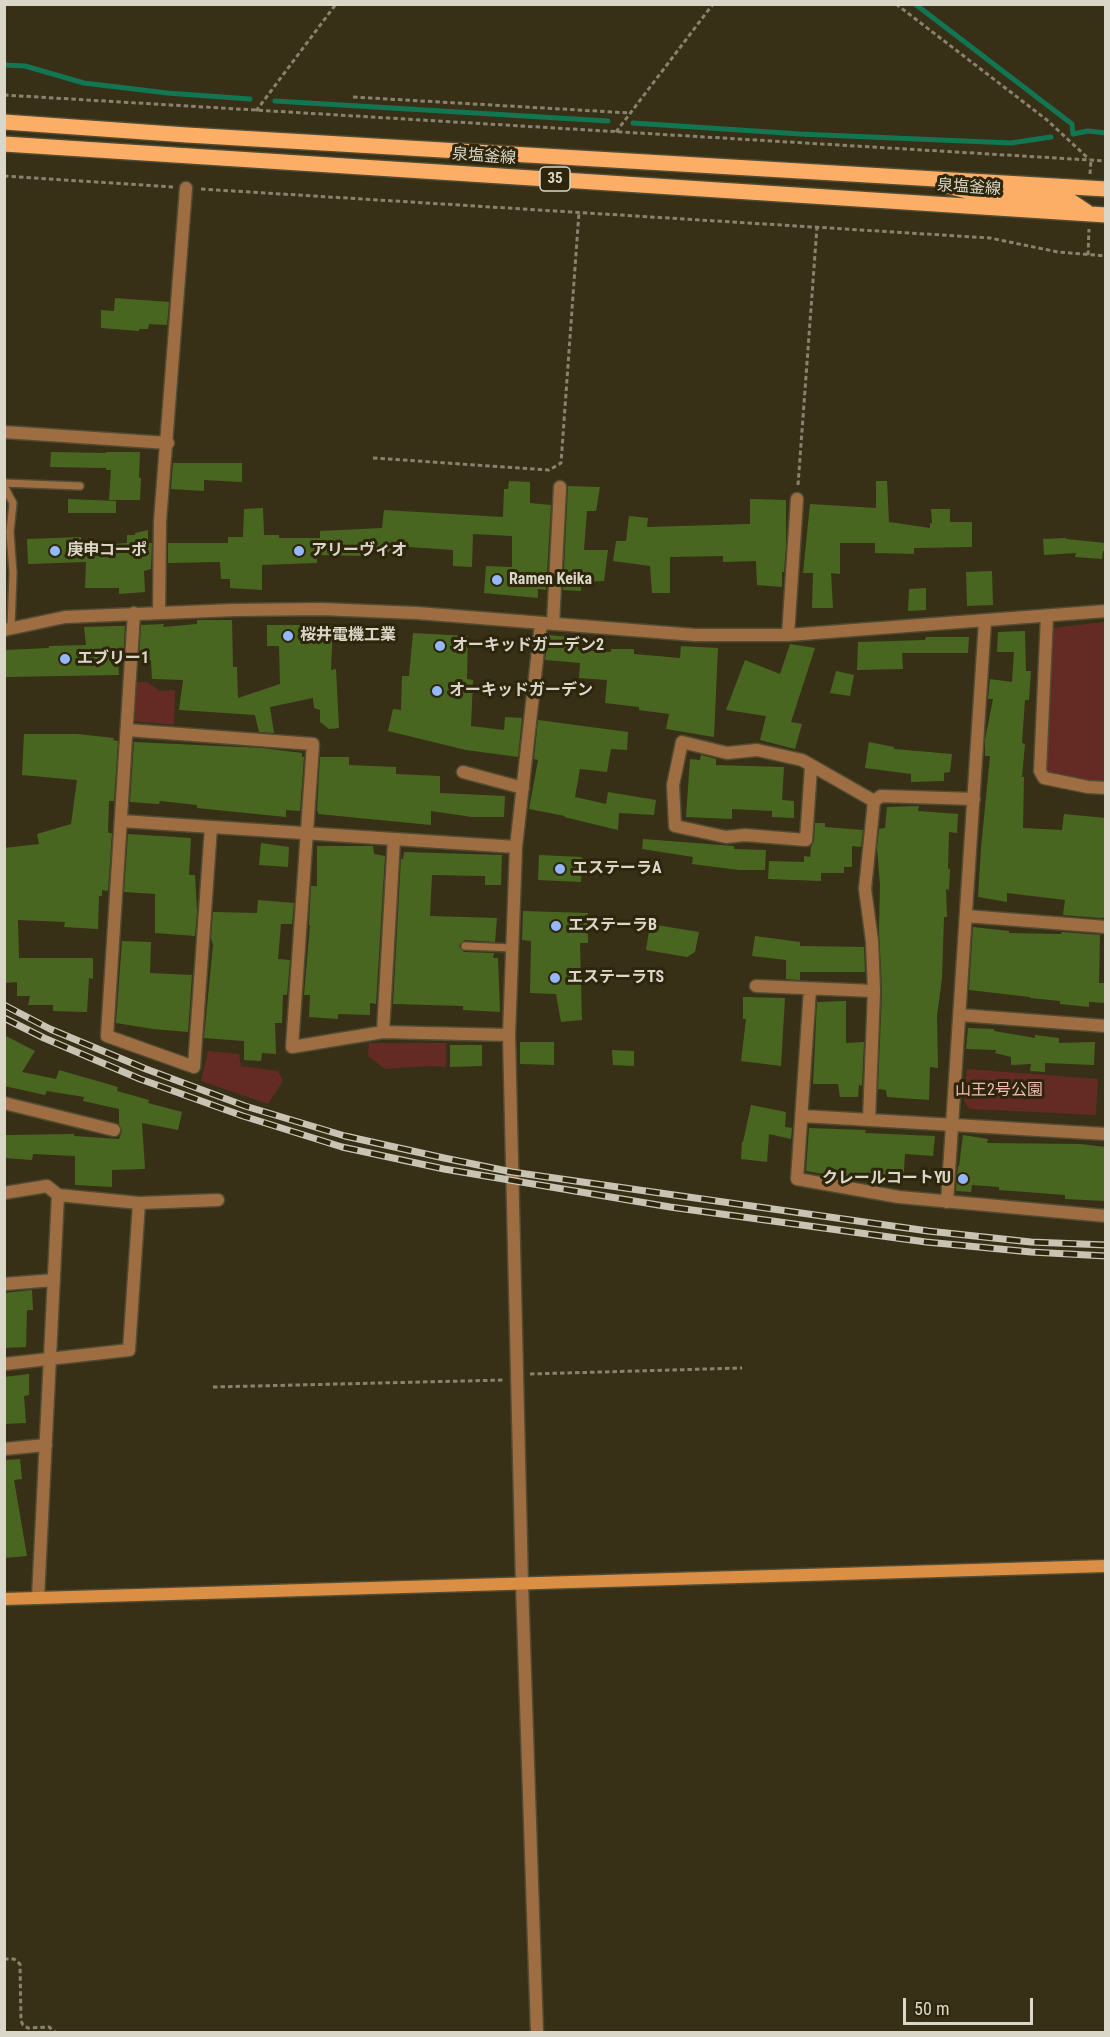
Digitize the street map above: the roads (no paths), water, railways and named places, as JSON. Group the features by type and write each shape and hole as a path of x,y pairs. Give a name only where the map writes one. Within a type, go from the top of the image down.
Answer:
{"main road":[{"name":"泉塩釜線","path":"4,122 1106,189"},
{"name":"泉塩釜線","path":"4,144 1098,214"},
{"path":"919,178 978,194 1069,200 1098,214"},
{"path":"1089,188 1106,200"}],"street":[{"path":"159,613 160,521 168,443 186,188"},
{"path":"4,432 168,443"},
{"path":"537,2032 522,1584 509,1035 516,847 547,624 560,488"},
{"path":"788,635 797,499"},
{"path":"8,629 65,617 321,609 417,613 694,635 788,635 1106,611"},
{"path":"134,614 107,1036 194,1067 211,826"},
{"path":"1047,617 1040,771 1044,778 1088,787 1106,788"},
{"path":"947,1202 985,621"},
{"path":"126,730 313,744 292,1047 383,1032 509,1035"},
{"path":"811,767 806,840 745,835 726,837 675,826 673,785 682,742 727,753 757,750 802,760 874,801"},
{"path":"463,772 523,788"},
{"path":"869,1120 874,991 872,941 865,889 874,801 881,796 974,800"},
{"path":"121,821 516,847"},
{"path":"383,1032 394,839"},
{"path":"966,916 1106,927"},
{"path":"756,986 874,991"},
{"path":"810,989 797,1179 899,1197 1106,1216"},
{"path":"960,1015 1106,1026"},
{"path":"4,1103 114,1130"},
{"path":"803,1116 1106,1134"},
{"path":"4,1193 46,1186 58,1195 139,1203 218,1200"},
{"path":"38,1598 58,1195"},
{"path":"4,1364 129,1350 139,1203"},
{"path":"4,1284 54,1280"},
{"path":"4,1449 46,1445"},
{"path":"4,1599 1106,1566"}],"lane":[{"path":"8,629 10,532 13,503 4,484 80,486"},
{"path":"465,946 513,948"}],"waterway":[{"path":"915,4 1072,124 1073,134 1088,131 1106,133"},
{"path":"4,65 25,66 84,83 167,93 250,99"},
{"path":"275,101 608,121"},
{"path":"633,123 800,134 1011,143 1051,137"}],"railway":[{"path":"4,1005 50,1029 146,1069 245,1106 345,1136 444,1158 512,1172 928,1231 1031,1242 1106,1245"},
{"path":"4,1018 44,1038 140,1079 243,1116 342,1147 444,1169 670,1207 926,1242 1031,1252 1106,1256"}],"place":[{"name":"庚申コーポ","path":"55,551"},
{"name":"アリーヴィオ","path":"299,551"},
{"name":"Ramen Keika","path":"497,580"},
{"name":"桜井電機工業","path":"288,636"},
{"name":"オーキッドガーデン2","path":"440,646"},
{"name":"エブリー1","path":"65,659"},
{"name":"オーキッドガーデン","path":"437,691"},
{"name":"エステーラA","path":"560,869"},
{"name":"エステーラB","path":"556,926"},
{"name":"エステーラTS","path":"555,978"},
{"name":"クレールコートYU","path":"963,1179"}],"park label":[{"name":"山王2号公園","path":"999,1091"}]}
